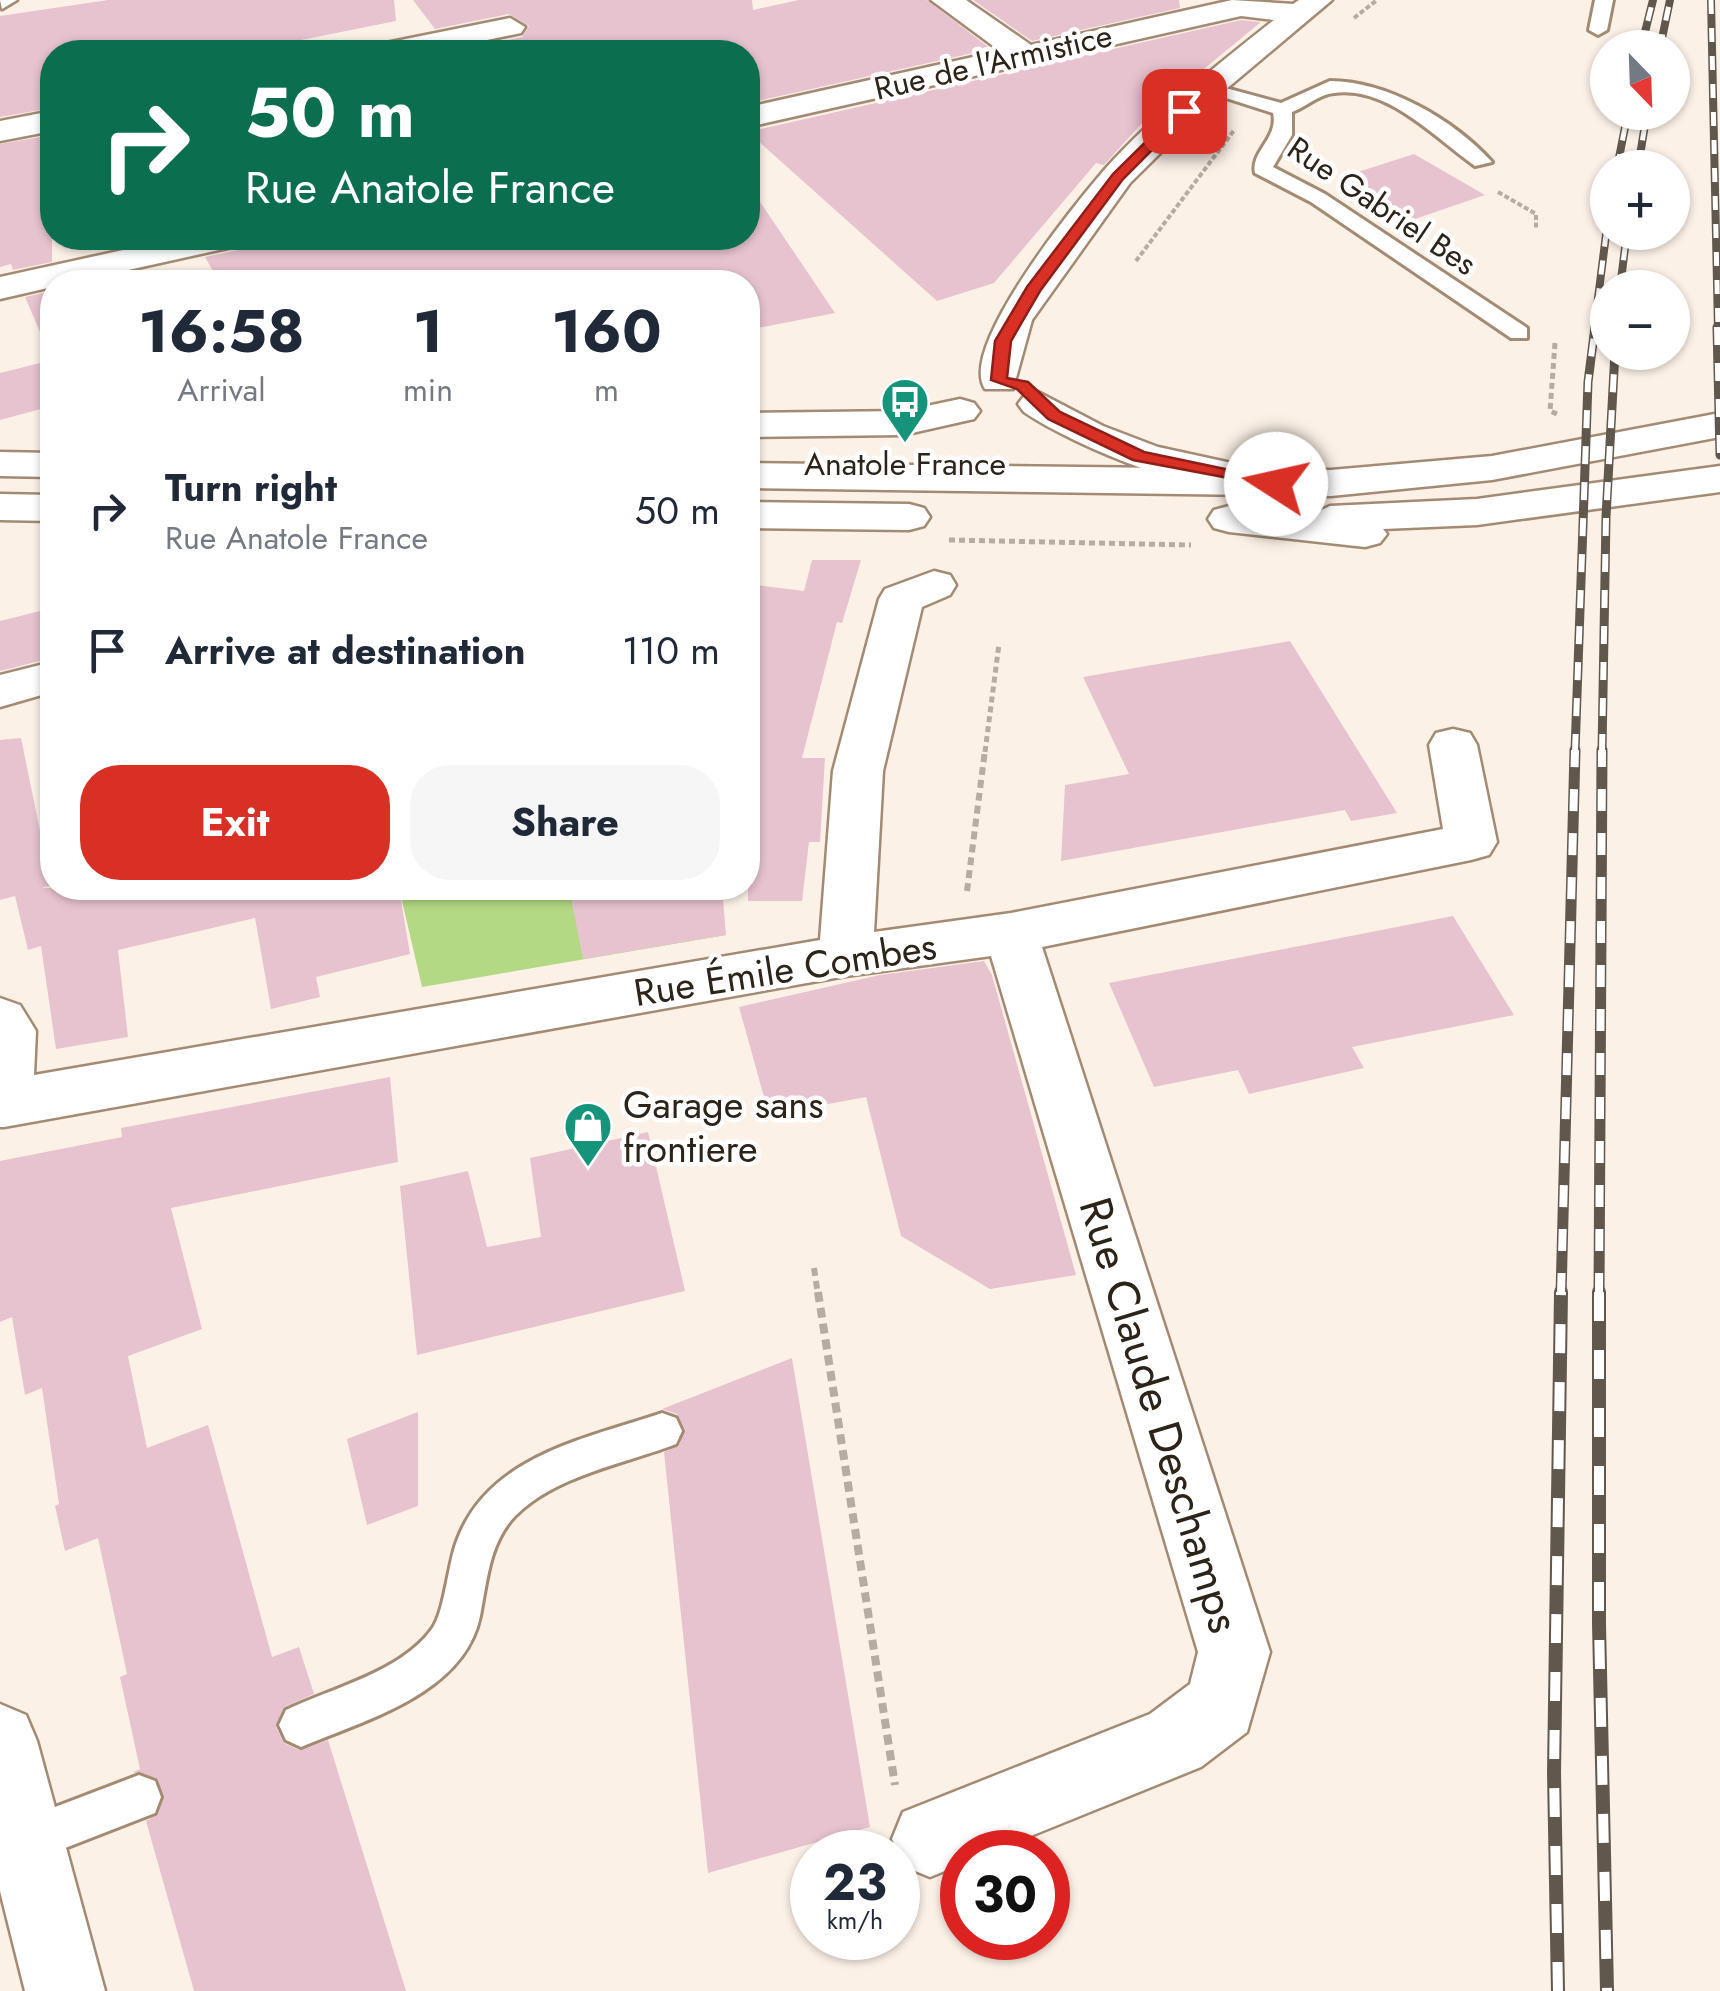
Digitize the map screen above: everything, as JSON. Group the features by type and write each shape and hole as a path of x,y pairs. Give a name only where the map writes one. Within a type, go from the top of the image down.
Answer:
{"street":[{"path":"485,0 523,40"},
{"path":"946,0 1030,56"},
{"name":"Rue de l'Armistice","path":"760,115 1030,56 1191,7 1308,7"},
{"path":"999,416 1031,391 999,380 1000,354 1008,330 1053,261 1118,176 1207,89 1308,7"},
{"path":"446,40 510,27"},
{"path":"0,132 40,124"},
{"path":"81,270 170,250"},
{"path":"0,288 40,279"},
{"path":"760,425 903,424 999,416 1083,432 1139,456 1276,484"},
{"path":"760,476 1276,484 1386,480 1492,468 1720,425"},
{"path":"0,464 40,465"},
{"path":"760,515 1228,518 1477,512 1720,479"},
{"path":"1228,518 1420,537 1494,532 1720,504"},
{"path":"0,507 40,508"},
{"path":"846,956 858,770 902,600 934,585"},
{"path":"0,691 40,680"},
{"name":"Rue Émile Combes","path":"2,1104 846,956 986,937 1471,842 1454,745"},
{"name":"Rue Claude Deschamps","path":"930,1840 1175,1741 1221,1706 1234,1652 986,937"},
{"path":"0,1020 8,1030 2,1104"},
{"path":"0,1741 65,1991"}],"lane":[{"path":"1598,30 1604,0"},
{"name":"Rue Gabriel Bes","path":"1207,89 1281,109 1299,106 1328,87 1367,89 1395,99 1482,162"},
{"name":"Rue Gabriel Bes","path":"1281,109 1286,119 1284,138 1262,169 1318,198 1520,333"},
{"path":"301,1726 416,1669 445,1648 460,1618 465,1581 481,1534 490,1514 515,1490 662,1430"},
{"path":"24,1841 139,1797"}],"path":[{"path":"1482,162 1473,176 1536,214 1536,230"},
{"path":"1520,333 1548,336 1557,345 1550,412 1562,416"},
{"path":"986,937 1000,644"},
{"path":"814,1268 896,1797 930,1840"}],"green space":[{"path":"402,900 717,900 726,935 422,987"}],"building":[{"path":"108,0 394,0 396,21 301,40 40,40 40,110 0,117 0,16"},
{"path":"413,0 752,0 753,10 799,0 927,0 991,49 760,100 760,40 508,40 522,37 529,26 509,14 435,29"},
{"path":"973,0 1179,0 1180,8 1032,41"},
{"path":"1241,20 1261,22 1154,110 1104,165 1096,163 994,283 937,301 760,143 760,129"},
{"path":"40,137 40,250 52,250 52,262 13,270 11,264 0,267 0,144"},
{"path":"1414,154 1485,195 1412,220 1342,177"},
{"path":"760,202 835,313 760,328 760,270 212,270 205,257 238,250 760,250"},
{"path":"40,294 40,332 25,297"},
{"path":"40,363 40,409 0,420 0,373"},
{"path":"812,560 861,560 842,623 837,622 802,758 825,758 820,842 809,842 802,901 748,901 760,900 760,586 804,591"},
{"path":"40,611 40,661 0,671 0,621"},
{"path":"1290,641 1397,813 1351,821 1345,810 1061,861 1065,785 1129,774 1083,677"},
{"path":"21,738 40,831 40,900 401,900 410,954 316,977 320,997 271,1009 255,918 118,950 128,1037 56,1049 41,946 28,950 15,896 0,900 0,740"},
{"path":"571,900 723,900 726,935 583,959"},
{"path":"1453,916 1514,1015 1352,1047 1364,1068 1249,1094 1238,1070 1154,1087 1109,983"},
{"path":"984,961 992,975 1076,1275 990,1289 901,1236 866,1097 769,1115 739,1007 880,975"},
{"path":"390,1077 398,1162 171,1208 202,1329 128,1356 147,1448 208,1425 272,1657 299,1647 314,1694 284,1707 276,1727 284,1743 299,1750 328,1740 406,1991 194,1991 146,1821 158,1814 164,1796 156,1778 133,1772 140,1769 120,1677 127,1674 98,1538 65,1551 55,1506 59,1504 42,1388 25,1395 12,1317 0,1322 0,1161 122,1137 121,1128"},
{"path":"648,1132 685,1291 417,1355 400,1186 468,1171 487,1247 541,1237 530,1158"},
{"path":"792,1358 870,1827 790,1830 790,1850 708,1873 664,1452 679,1446 685,1429 677,1414 662,1409"},
{"path":"418,1412 418,1506 367,1525 347,1439"}],"railway":[{"path":"1646,30 1653,0"},
{"path":"1664,30 1670,0"},
{"path":"1711,0 1718,330"},
{"path":"1621,150 1624,130"},
{"path":"1641,150 1644,130"},
{"path":"1602,270 1604,250"},
{"path":"1622,270 1625,250"},
{"path":"1717,327 1720,455"},
{"path":"1575,752 1590,366"},
{"path":"1602,752 1606,517 1614,370"},
{"path":"1561,1295 1575,750"},
{"path":"1599,1295 1602,750"},
{"path":"1558,1991 1554,1773 1561,1292"},
{"path":"1599,1295 1599,1624 1607,1991"}],"place":[{"name":"Anatole France","path":"905,444"},
{"name":"Garage sans frontiere","path":"588,1168"}],"route":[{"path":"1184,111 1118,176 1013,319 1000,354 999,380 1022,386 1054,416 1139,456 1196,471 1276,484"}]}
